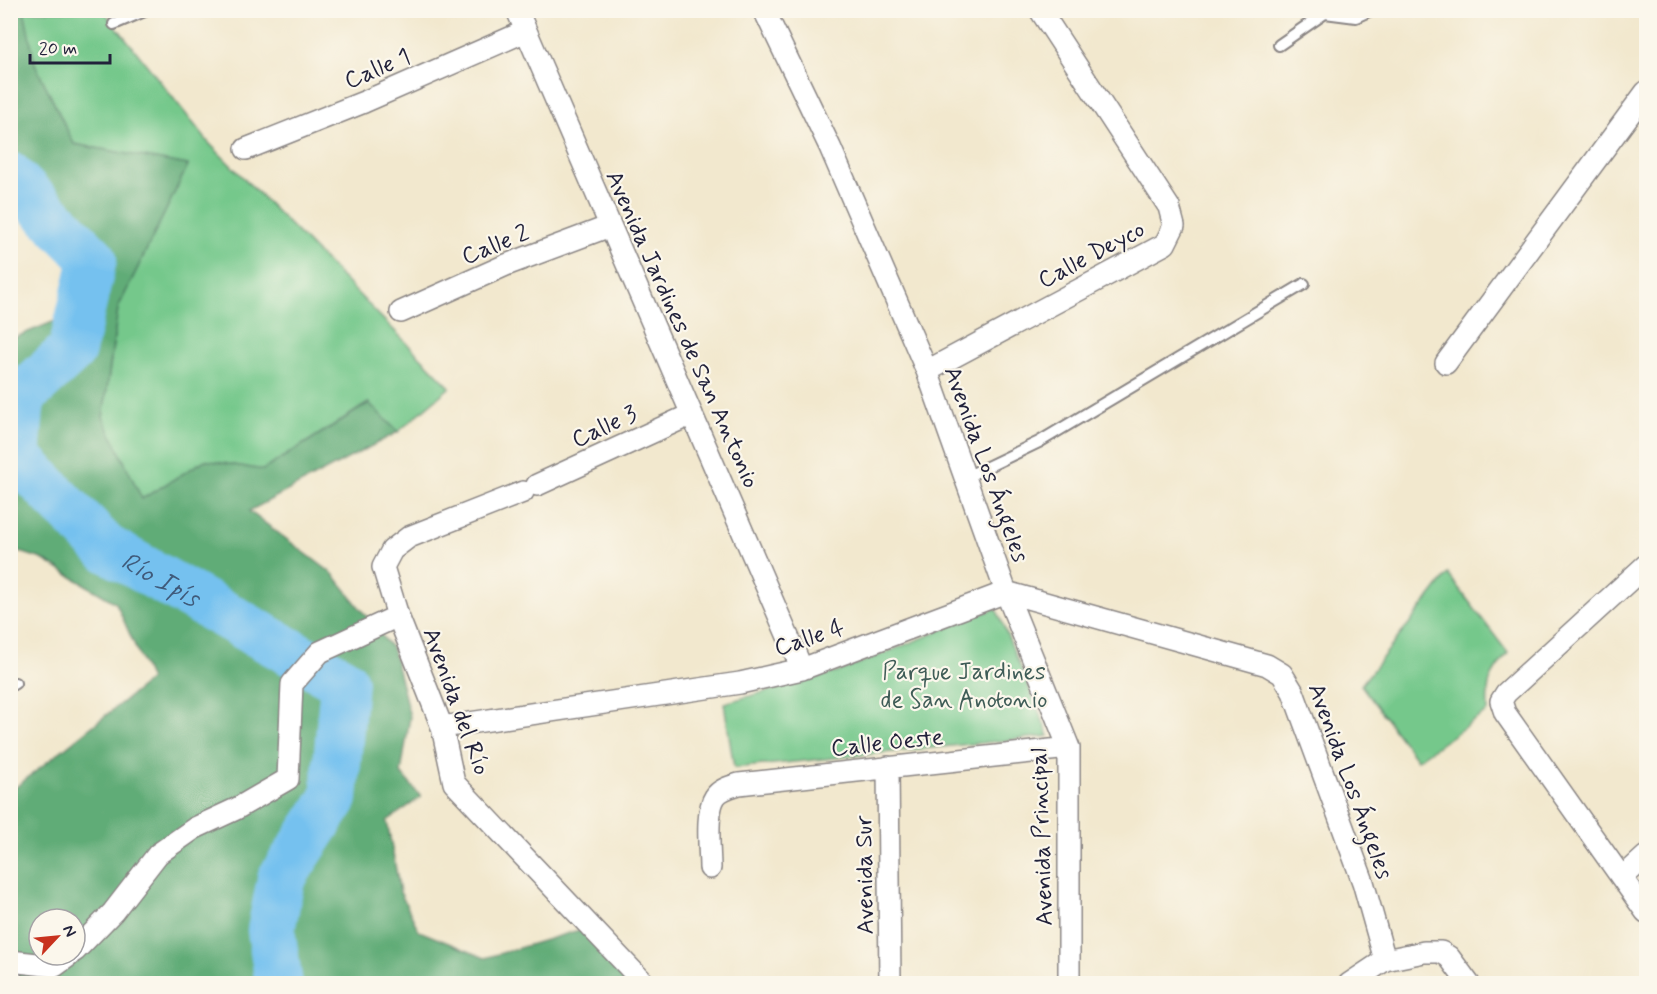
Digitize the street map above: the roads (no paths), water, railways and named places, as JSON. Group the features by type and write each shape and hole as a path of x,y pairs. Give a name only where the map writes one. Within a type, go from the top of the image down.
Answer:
{"street":[{"name":"Avenida Jardines de San Antonio","path":"517,10 802,669"},
{"name":"Avenida Los Ángeles","path":"764,10 830,147 927,371 1006,592 1267,665 1282,674 1293,692 1363,882 1384,960"},
{"name":"Calle Deyco","path":"927,371 1165,244 1174,226 1169,207 1040,10"},
{"name":"Calle 1","path":"246,148 364,102 526,31"},
{"path":"1446,363 1647,92"},
{"name":"Calle 2","path":"401,312 506,265 610,226"},
{"name":"Calle 3","path":"530,488 692,414"},
{"name":"Avenida del Río","path":"530,488 409,537 392,550 383,567 398,616 442,727 454,783 645,984"},
{"path":"1647,565 1506,693 1502,701 1505,713 1647,912"},
{"name":"Calle 4","path":"442,727 740,683 802,669 1006,592"},
{"name":"Avenida Principal","path":"1006,592 1069,748 1069,984"},
{"path":"87,939 113,912 158,854 195,828 236,809 288,778 292,684 321,652 398,616"},
{"name":"Calle Oeste","path":"710,868 710,810 715,797 724,789 739,784 1069,748"},
{"name":"Avenida Sur","path":"888,767 890,984"},
{"path":"1622,878 1647,856"},
{"path":"1349,984 1384,960 1424,952 1441,952 1449,957 1469,984"},
{"path":"10,961 27,963"},
{"path":"10,978 14,984"}],"lane":[{"path":"114,24 147,10"},
{"path":"1280,45 1326,13 1356,17 1371,10"},
{"path":"964,478 1039,442 1304,284"}],"waterway":[{"name":"Río Ipís","path":"10,176 93,259 72,350 21,397 16,456 106,548 344,682 334,798 281,879 271,930 279,984"}],"park label":[{"name":"Parque Jardines de San Anotonio","path":"964,685"}]}
